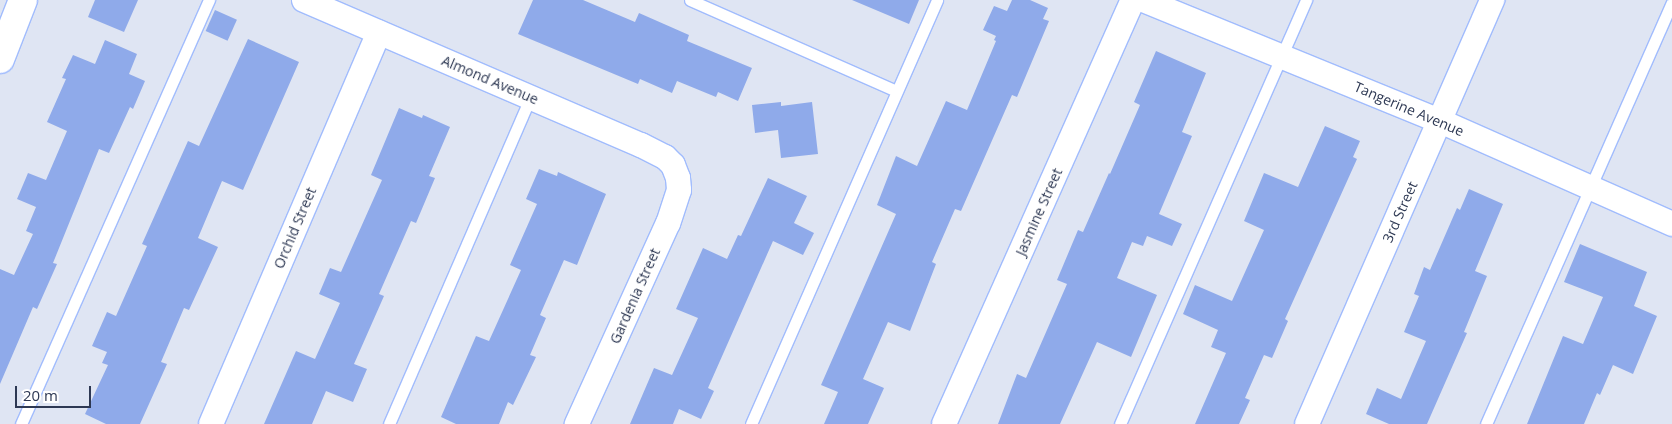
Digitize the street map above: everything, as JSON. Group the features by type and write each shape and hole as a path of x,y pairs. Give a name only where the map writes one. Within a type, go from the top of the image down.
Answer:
{"street":[{"path":"0,59 23,0"},
{"name":"Almond Avenue","path":"304,0 530,98 642,144 665,157 673,165"},
{"name":"Jasmine Street","path":"944,424 1133,0"},
{"name":"Tangerine Avenue","path":"1143,0 1440,121 1672,224"},
{"name":"3rd Street","path":"1307,424 1492,0"},
{"name":"Orchid Street","path":"211,424 379,32"},
{"name":"Gardenia Street","path":"577,424 668,223 679,190 678,178 673,165"}],"lane":[{"path":"21,424 209,0"},
{"path":"690,0 896,91"},
{"path":"751,424 896,91 938,0"},
{"path":"1120,424 1306,0"},
{"path":"1486,424 1672,3"},
{"path":"389,424 530,98"}],"building":[{"path":"95,0 138,0 124,32 88,17"},
{"path":"533,0 583,0 635,22 639,13 689,35 687,41 752,68 738,101 718,92 716,97 677,81 672,93 640,79 638,84 518,34"},
{"path":"852,0 919,0 909,24"},
{"path":"1012,0 1030,0 1048,8 1043,19 1049,21 1017,97 1012,95 961,211 955,209 932,262 936,264 910,331 888,322 863,379 884,388 868,424 824,424 838,392 821,385 896,214 877,205 896,156 917,166 946,101 967,110 996,41 994,40 996,36 983,30 994,6 1007,11"},
{"path":"215,10 237,20 228,41 206,31"},
{"path":"248,39 299,62 243,190 222,181 198,238 218,247 189,310 184,308 161,362 167,364 140,424 106,424 85,414 108,365 102,363 107,352 92,346 107,312 116,316 147,246 142,244 188,141 199,146"},
{"path":"105,40 137,54 129,74 145,81 133,109 130,107 109,153 99,149 53,263 57,264 37,309 33,307 0,384 0,269 14,275 33,234 26,231 36,207 17,199 28,173 46,180 67,131 47,122 66,79 62,78 73,55 95,64"},
{"path":"1156,51 1206,73 1182,132 1192,136 1159,214 1182,224 1172,246 1147,236 1143,246 1132,242 1117,278 1157,295 1131,357 1097,342 1060,424 998,424 1017,374 1026,378 1067,284 1057,280 1078,230 1083,232 1140,105 1134,102"},
{"path":"781,102 781,106 812,102 818,154 781,158 778,130 755,133 752,105"},
{"path":"399,108 422,118 423,115 450,127 429,176 435,178 416,223 411,221 379,294 384,296 354,364 367,369 353,402 326,391 312,424 264,424 296,351 315,359 340,303 319,294 330,268 341,272 382,180 371,175"},
{"path":"1325,126 1360,141 1353,157 1357,159 1285,319 1288,321 1272,358 1264,355 1245,398 1250,400 1239,424 1195,424 1226,353 1211,347 1218,330 1183,314 1195,285 1232,301 1264,230 1244,221 1264,173 1298,187"},
{"path":"539,169 557,176 558,172 606,194 577,265 564,260 540,315 546,318 530,355 536,357 513,405 508,402 499,424 456,424 441,417 476,336 489,341 521,270 510,265 537,204 526,199"},
{"path":"768,178 807,196 794,223 814,233 803,255 773,241 708,388 714,391 701,419 679,409 673,424 630,424 654,368 672,375 698,318 676,309 703,248 727,259 738,235 741,236"},
{"path":"1469,189 1503,204 1475,271 1487,276 1464,332 1467,333 1427,424 1389,424 1366,414 1377,388 1401,399 1426,341 1404,332 1419,296 1414,294 1424,267 1430,270 1457,208 1460,210"},
{"path":"1580,244 1647,272 1634,306 1657,316 1633,374 1613,365 1600,395 1597,393 1584,424 1527,424 1563,336 1583,344 1603,297 1564,282"}]}
